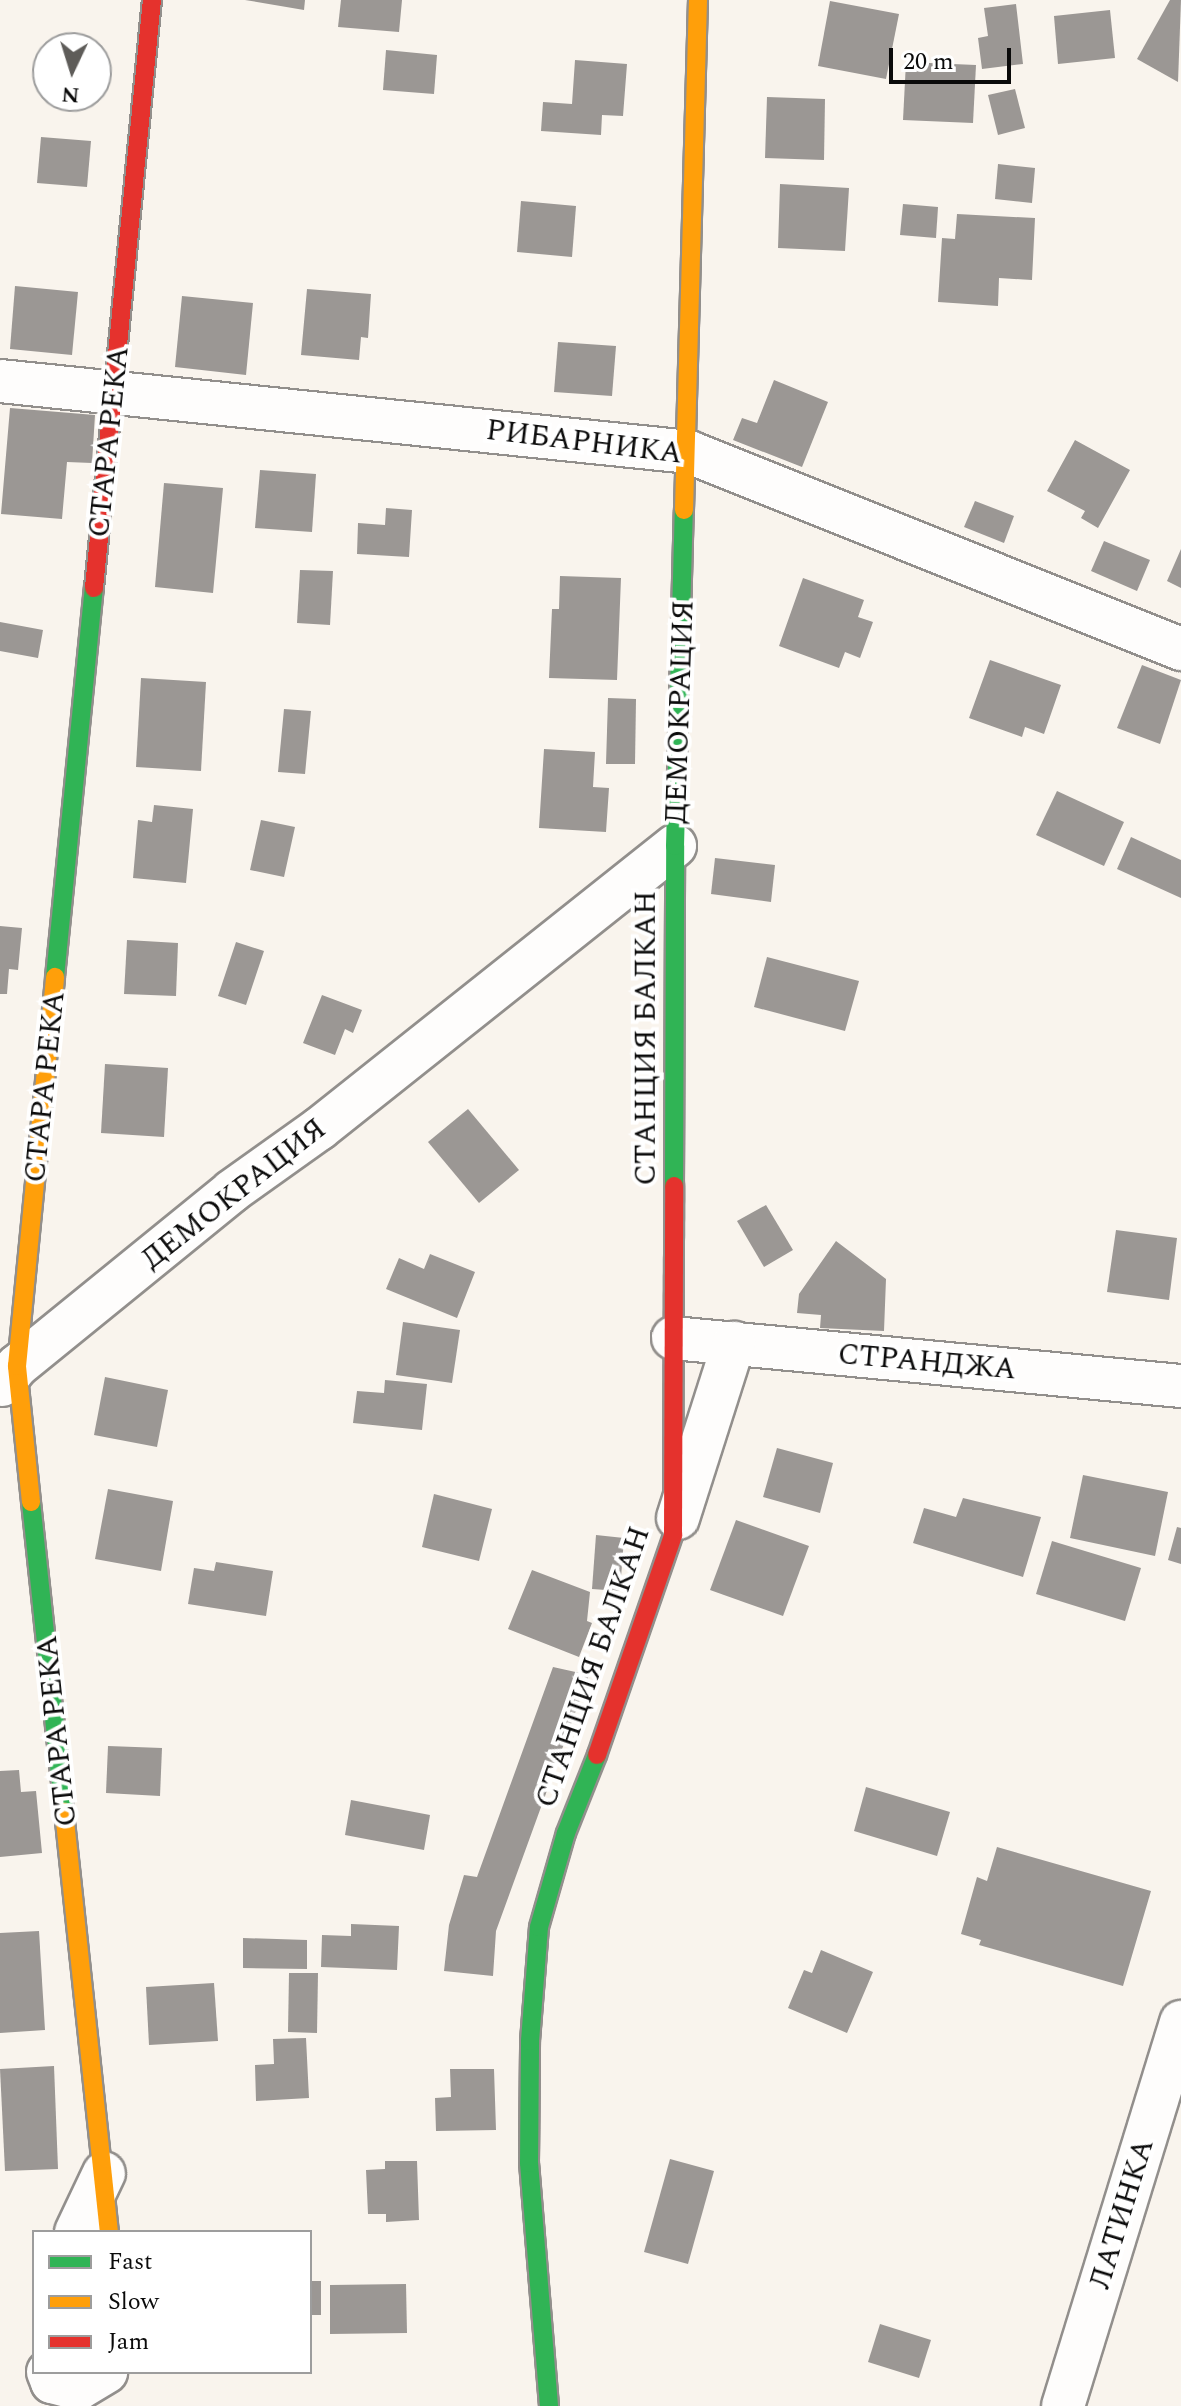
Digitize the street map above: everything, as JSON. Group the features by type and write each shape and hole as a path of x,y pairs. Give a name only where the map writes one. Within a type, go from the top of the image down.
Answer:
{"street":[{"name":"СТАРА РЕКА","path":"109,2230 8,1377 114,389 152,0"},
{"name":"ДЕМОКРАЦИЯ","path":"8,1377 232,1191 319,1129 675,846 689,452 698,0"},
{"name":"РИБАРНИКА","path":"0,381 114,389 689,452 1181,649"},
{"name":"СТАНЦИЯ БАЛКАН","path":"549,2406 529,2163 530,2041 539,1927 566,1833 622,1691 673,1535 675,846"},
{"name":"СТРАНДЖА","path":"673,1338 1181,1386"},
{"path":"673,1535 734,1343"},
{"name":"ЛАТИНКА","path":"1063,2406 1181,2022"},
{"path":"77,2230 104,2173"},
{"path":"49,2374 52,2382 78,2389 103,2374"}],"building":[{"path":"245,0 305,0 304,10"},
{"path":"341,0 402,0 399,32 338,27"},
{"path":"1170,0 1181,0 1178,82 1137,59"},
{"path":"830,1 899,14 886,79 818,66"},
{"path":"1016,4 1023,64 982,69 978,38 988,36 984,8"},
{"path":"1110,10 1115,58 1058,64 1054,16"},
{"path":"386,50 437,55 434,94 383,90"},
{"path":"575,60 627,64 623,116 602,115 601,135 541,131 543,102 572,104"},
{"path":"906,62 976,65 973,123 903,120"},
{"path":"1015,89 1025,128 998,135 988,95"},
{"path":"767,97 825,99 824,160 765,158"},
{"path":"41,137 91,141 87,187 37,183"},
{"path":"998,164 1035,168 1032,203 995,199"},
{"path":"780,184 849,188 845,251 778,248"},
{"path":"521,201 576,206 572,257 517,252"},
{"path":"903,204 938,207 936,238 900,235"},
{"path":"957,214 1035,218 1032,280 999,278 998,306 938,302 942,238 955,239"},
{"path":"15,286 78,292 72,355 10,349"},
{"path":"307,289 371,294 368,338 361,337 359,360 301,355"},
{"path":"182,296 253,303 246,375 175,367"},
{"path":"558,342 616,346 612,396 554,392"},
{"path":"774,380 828,402 802,467 733,440 742,418 757,423"},
{"path":"10,408 95,415 92,463 67,462 62,519 1,514"},
{"path":"1075,440 1130,470 1098,528 1081,518 1085,511 1047,491"},
{"path":"260,470 316,474 312,532 255,528"},
{"path":"164,483 223,488 213,593 155,587"},
{"path":"975,501 1014,516 1004,543 964,527"},
{"path":"386,508 412,510 409,557 357,554 358,523 385,525"},
{"path":"1104,541 1150,560 1137,591 1091,571"},
{"path":"1181,549 1181,588 1167,581"},
{"path":"300,570 333,571 330,625 297,623"},
{"path":"560,576 621,578 617,680 549,678 552,609 559,609"},
{"path":"803,578 864,600 858,617 873,622 860,658 845,652 839,668 779,646"},
{"path":"0,622 43,630 38,658 0,651"},
{"path":"990,660 1061,685 1044,734 1025,727 1022,737 969,718"},
{"path":"1142,665 1181,680 1160,744 1117,728"},
{"path":"141,678 206,682 201,771 136,767"},
{"path":"608,698 636,699 635,764 606,764"},
{"path":"284,709 311,711 305,774 278,772"},
{"path":"544,749 595,752 593,787 609,788 606,832 539,828"},
{"path":"1057,791 1124,822 1104,866 1036,835"},
{"path":"154,805 193,809 186,883 133,878 138,820 152,822"},
{"path":"261,820 295,827 284,877 250,870"},
{"path":"1131,837 1181,860 1181,898 1117,869"},
{"path":"715,858 775,865 771,902 711,894"},
{"path":"0,926 22,928 18,970 9,969 7,994 0,994"},
{"path":"127,940 178,943 176,996 124,994"},
{"path":"236,942 264,951 246,1005 218,996"},
{"path":"767,957 859,981 845,1031 754,1007"},
{"path":"322,995 362,1010 353,1033 345,1029 335,1055 303,1043"},
{"path":"105,1064 168,1068 164,1137 101,1133"},
{"path":"468,1109 519,1170 479,1203 428,1142"},
{"path":"766,1205 793,1250 764,1267 737,1221"},
{"path":"1116,1230 1177,1238 1169,1300 1107,1292"},
{"path":"836,1241 886,1279 884,1331 820,1328 821,1315 797,1313 799,1294"},
{"path":"430,1254 475,1272 457,1318 386,1289 399,1258 424,1269"},
{"path":"403,1322 460,1330 452,1383 396,1375"},
{"path":"105,1377 168,1390 157,1447 94,1435"},
{"path":"385,1380 427,1384 422,1430 353,1423 357,1391 384,1393"},
{"path":"777,1448 833,1463 820,1513 763,1497"},
{"path":"1083,1475 1168,1492 1155,1556 1070,1538"},
{"path":"108,1489 173,1501 161,1571 95,1559"},
{"path":"434,1494 492,1509 479,1561 422,1547"},
{"path":"963,1498 1041,1517 1023,1577 913,1543 924,1508 956,1517"},
{"path":"736,1520 809,1546 783,1616 710,1590"},
{"path":"1177,1527 1181,1528 1181,1564 1168,1560"},
{"path":"596,1535 624,1538 620,1591 592,1589"},
{"path":"1052,1541 1141,1568 1125,1621 1036,1594"},
{"path":"216,1562 273,1571 266,1616 188,1604 194,1568 214,1571"},
{"path":"532,1570 590,1592 587,1621 592,1623 579,1657 508,1629"},
{"path":"553,1667 589,1675 496,1931 493,1976 444,1971 449,1925 464,1875 477,1877"},
{"path":"108,1746 162,1748 160,1796 106,1793"},
{"path":"19,1770 21,1792 36,1791 42,1853 0,1857 0,1771"},
{"path":"866,1787 950,1812 937,1856 854,1831"},
{"path":"351,1800 430,1815 424,1850 345,1835"},
{"path":"997,1847 1151,1891 1123,1986 979,1945 981,1940 961,1934 977,1877 987,1881"},
{"path":"351,1924 399,1926 397,1970 321,1967 322,1935 351,1936"},
{"path":"39,1931 45,2030 0,2033 0,1933"},
{"path":"243,1938 307,1940 307,1969 243,1968"},
{"path":"821,1950 873,1972 847,2033 788,2008 804,1970 812,1973"},
{"path":"289,1973 318,1973 317,2033 288,2032"},
{"path":"214,1983 218,2041 149,2045 146,1987"},
{"path":"306,2038 309,2098 256,2101 255,2065 274,2064 273,2039"},
{"path":"54,2066 58,2169 5,2171 0,2069"},
{"path":"450,2069 494,2069 496,2130 436,2131 435,2098 451,2097"},
{"path":"670,2159 714,2171 688,2264 644,2252"},
{"path":"385,2161 417,2161 419,2220 386,2222 386,2214 368,2214 366,2170 385,2169"},
{"path":"312,2281 321,2281 321,2315 312,2315"},
{"path":"406,2284 407,2333 330,2334 330,2285"},
{"path":"880,2324 931,2340 919,2378 868,2362"}],"traffic: fast":[{"path":"674,1186 675,846 684,510"},
{"path":"55,977 94,588"},
{"path":"31,1502 64,1812"},
{"path":"549,2406 529,2163 530,2041 539,1927 566,1833 597,1755"}],"traffic: slow":[{"path":"684,510 698,0"},
{"path":"31,1502 17,1366 55,977"},
{"path":"64,1812 109,2230"}],"traffic: jam":[{"path":"94,588 152,0"},
{"path":"597,1755 673,1535 674,1186"}]}
